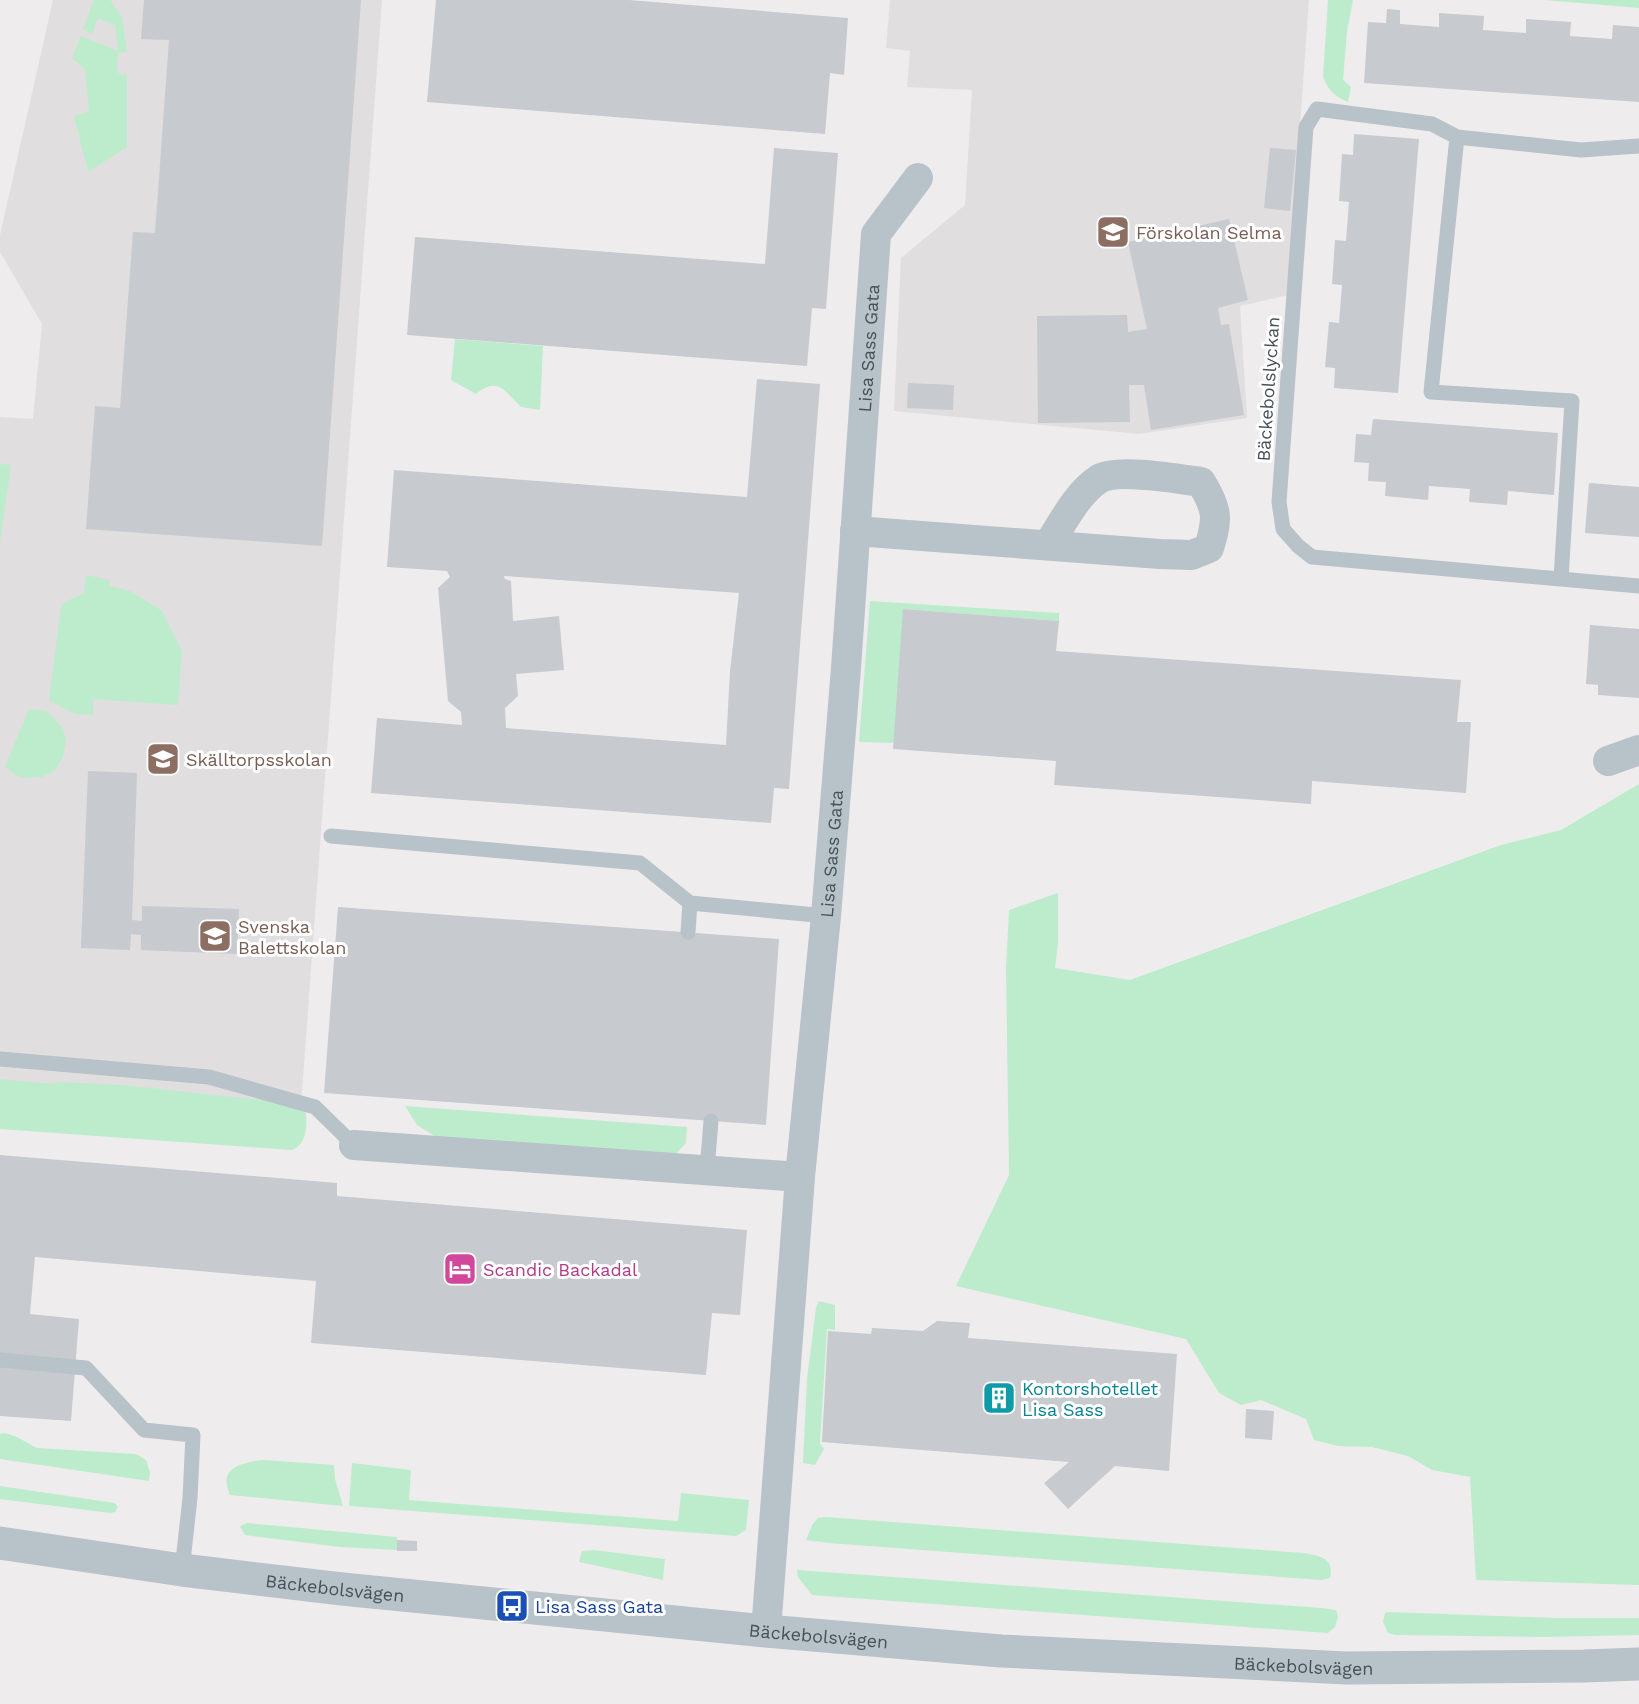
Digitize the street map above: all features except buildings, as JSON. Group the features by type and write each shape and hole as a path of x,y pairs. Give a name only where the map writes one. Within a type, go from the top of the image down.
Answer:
{"street":[{"name":"Lisa Sass Gata","path":"766,1631 800,1177 826,916 846,668 876,234 918,178"},
{"path":"855,531 1048,545 1192,555 1209,548 1216,524 1213,501 1201,482 1136,474 1101,478 1075,502 1048,545"},
{"path":"1608,761 1639,750"},
{"path":"354,1145 800,1177"},
{"name":"Bäckebolsvägen","path":"0,1544 182,1570 342,1589 766,1631 1000,1651 1346,1668 1639,1664"}],"lane":[{"name":"Bäckebolslyckan","path":"1639,146 1581,150 1457,137 1432,124 1317,109 1306,127 1279,502 1283,529 1298,546 1312,557 1639,586"},
{"path":"1457,137 1431,392 1572,401 1561,578"},
{"path":"331,836 640,863 690,903 826,916"},
{"path":"688,932 690,903"},
{"path":"0,1059 210,1077 315,1107 354,1145"},
{"path":"707,1170 711,1121"},
{"path":"0,1360 86,1368 144,1430 194,1435 182,1570"}],"shaded area":[{"name":"Skälltorpsskolan","path":"53,0 382,0 300,1119 0,1098 0,417 33,419 42,324 0,252 0,235"},
{"name":"Förskolan Selma","path":"890,0 1309,0 1288,295 1240,306 1247,418 1139,434 894,411 901,258 965,205 972,90 907,87 910,51 886,48"}],"green space":[{"path":"94,0 110,0 122,17 127,52 118,53 117,72 121,75 127,74 127,147 88,172 74,116 89,111 85,69 72,58 81,36 118,51 115,25 98,18 92,34 83,29"},
{"path":"1328,0 1353,0 1347,32 1343,80 1351,87 1348,102 1332,92 1323,77"},
{"path":"1544,0 1639,0 1639,8"},
{"path":"455,339 543,346 540,410 521,407 506,392 496,386 490,386 476,394 451,380"},
{"path":"0,464 11,465 0,542"},
{"path":"86,575 109,580 109,586 130,591 162,611 182,651 178,705 93,699 93,715 75,714 49,700 61,606 84,593"},
{"path":"870,601 1059,613 1059,621 904,609 894,743 859,742"},
{"path":"29,709 47,711 63,729 66,740 63,757 55,770 42,777 21,778 5,767"},
{"path":"1639,784 1639,1585 1476,1580 1470,1477 1432,1470 1408,1456 1372,1447 1338,1446 1314,1440 1306,1419 1261,1400 1241,1405 1219,1393 1186,1339 956,1286 1009,1175 1006,968 1009,910 1058,893 1058,943 1055,968 1130,980 1501,845 1561,830"},
{"path":"0,1079 53,1084 58,1082 123,1085 288,1103 305,1109 305,1133 300,1144 291,1150 0,1129"},
{"path":"405,1106 687,1127 686,1143 675,1155 441,1140 417,1125"},
{"path":"819,1301 835,1305 835,1330 827,1329 820,1444 824,1449 815,1465 803,1463 807,1379 816,1308"},
{"path":"5,1433 37,1448 136,1454 146,1460 150,1472 149,1481 0,1459 0,1434"},
{"path":"264,1460 334,1465 335,1479 343,1506 230,1495 227,1478 230,1472 248,1462"},
{"path":"352,1463 411,1470 409,1500 678,1521 681,1493 749,1500 746,1530 736,1536 349,1506"},
{"path":"0,1486 115,1503 118,1507 115,1512 110,1513 0,1499"},
{"path":"818,1518 1303,1553 1324,1559 1328,1562 1331,1571 1330,1578 1321,1580 806,1540 812,1525"},
{"path":"247,1523 397,1537 397,1550 340,1547 245,1535 240,1526"},
{"path":"594,1550 665,1559 663,1580 579,1562 582,1551"},
{"path":"797,1570 1322,1608 1336,1610 1338,1617 1335,1627 1328,1633 812,1595 798,1577"},
{"path":"1385,1613 1557,1618 1639,1618 1639,1635 1545,1637 1395,1635 1388,1633 1383,1622"}],"place":[{"name":"Förskolan Selma","path":"1113,232"},
{"name":"Skälltorpsskolan","path":"163,759"},
{"name":"Svenska Balettskolan","path":"215,936"},
{"name":"Scandic Backadal","path":"460,1269"},
{"name":"Kontorshotellet Lisa Sass","path":"999,1398"},
{"name":"Lisa Sass Gata","path":"512,1606"}]}
